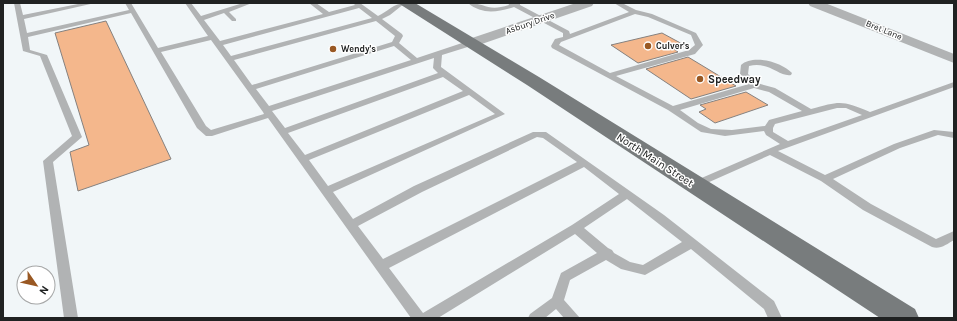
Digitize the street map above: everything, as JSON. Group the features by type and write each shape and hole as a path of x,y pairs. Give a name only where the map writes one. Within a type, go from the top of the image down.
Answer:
{"main road":[{"name":"North Main Street","path":"405,3 471,43 904,318"}],"street":[{"name":"Asbury Drive","path":"471,43 588,3"},
{"name":"Bret Lane","path":"814,3 954,59"}],"lane":[{"path":"17,3 27,51 43,55 77,137 48,160 71,318"},
{"path":"20,18 92,3"},
{"path":"128,3 202,128 209,134 268,112 471,43"},
{"path":"188,3 419,318"},
{"path":"200,19 249,3"},
{"path":"312,3 328,14"},
{"path":"229,59 377,19 388,14 402,3"},
{"path":"471,3 485,11 493,11 513,4 522,3"},
{"path":"609,76 692,52 700,45 694,34 650,15 634,12 617,3"},
{"path":"156,51 216,40 250,36 358,4 399,36 395,43 251,88"},
{"path":"513,4 563,29 567,32 566,38"},
{"path":"224,10 234,20"},
{"path":"24,36 133,11"},
{"path":"634,12 558,41 555,46 672,109 698,127 709,132 734,134 768,128 772,122 809,112 844,105 870,115"},
{"path":"242,28 250,36"},
{"path":"395,43 416,61"},
{"path":"326,191 502,114 437,68 438,53"},
{"path":"754,85 744,74 745,65 752,62 766,63 788,73"},
{"path":"282,132 444,74"},
{"path":"694,185 770,150 954,84"},
{"path":"672,109 754,85 772,90 809,112"},
{"path":"303,159 469,92"},
{"path":"768,128 773,136 786,144"},
{"path":"825,179 897,146 931,134 938,132 954,135"},
{"path":"351,225 418,189 536,134 546,135 627,194 769,305 775,318"},
{"path":"770,150 825,179 867,207 936,244 954,235"},
{"path":"381,266 584,163"},
{"path":"426,318 576,228 627,194"},
{"path":"576,228 618,262 637,270 645,270 691,243"},
{"path":"535,318 557,301 566,277 608,254"},
{"path":"557,301 573,318"}],"building":[{"path":"106,21 171,159 78,191 70,152 89,145 55,33"},
{"name":"Culver's","path":"662,33 686,46 674,49 678,52 638,63 611,45"},
{"path":"688,57 736,86 691,99 646,69"},
{"path":"746,92 768,105 715,123 699,112 706,109 700,105"}],"place":[{"name":"Culver's","path":"648,46"},
{"name":"Wendy's","path":"333,49"},
{"name":"Speedway","path":"700,79"}]}
